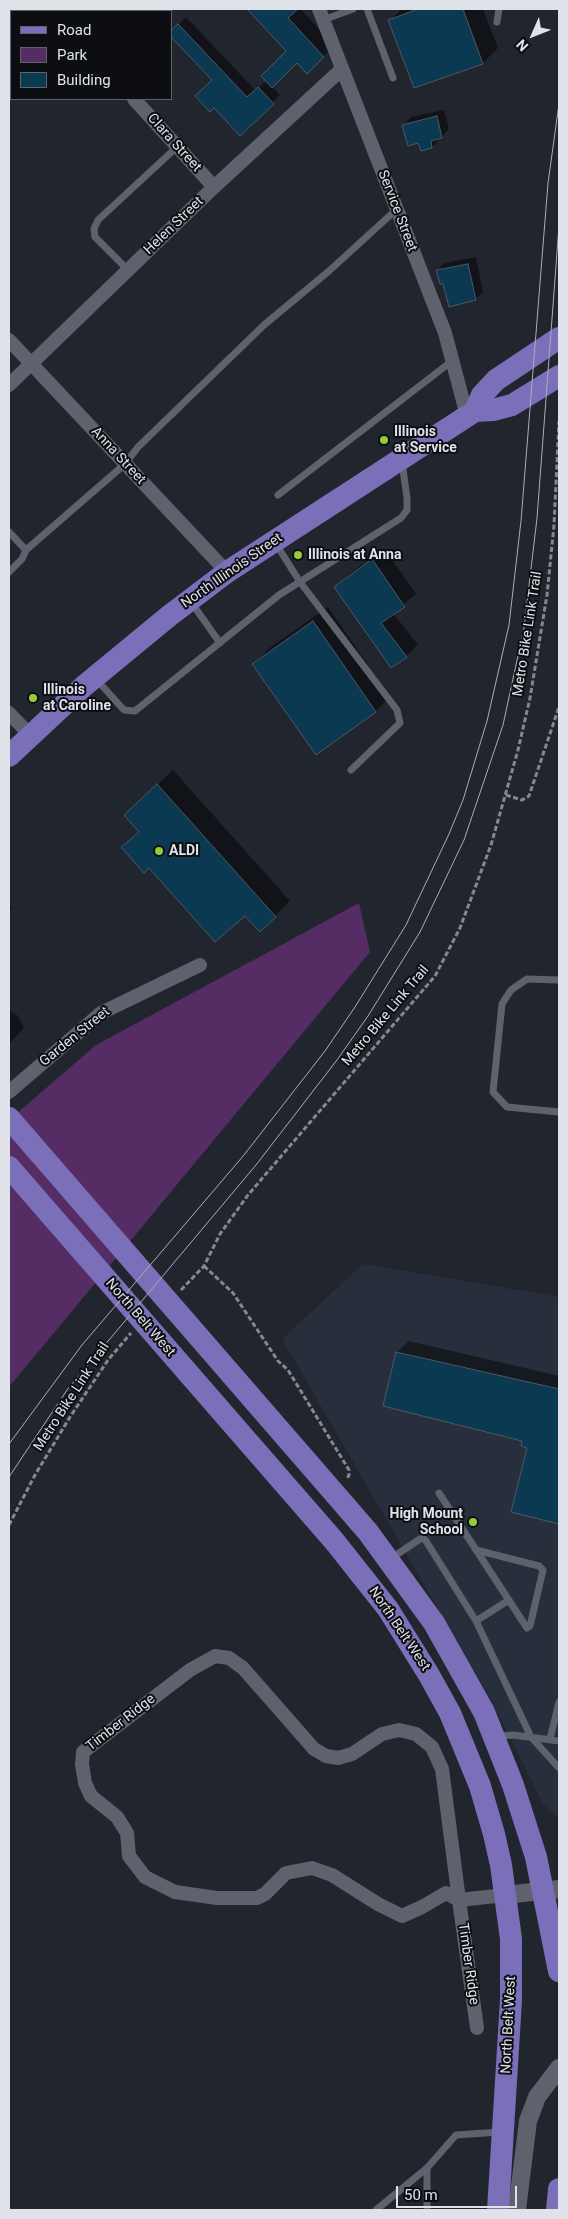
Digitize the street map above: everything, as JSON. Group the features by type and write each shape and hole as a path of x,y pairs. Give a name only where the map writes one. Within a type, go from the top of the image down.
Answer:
{"main road":[{"name":"North Illinois Street","path":"471,414 482,395 496,380 559,338"},
{"name":"North Illinois Street","path":"9,756 95,677 227,572 471,414 512,405 559,376"},
{"path":"9,1118 390,1559 438,1631 470,1686 494,1736 552,1890 559,1971"},
{"name":"North Belt West","path":"9,1167 335,1542 388,1609 408,1639 450,1713 471,1764 494,1834 511,1939 511,2000 498,2210"},
{"path":"557,2210 559,2190"}],"street":[{"name":"Service Street","path":"321,15 444,333 471,414"},
{"name":"Helen Street","path":"9,385 214,187 342,69"},
{"name":"Clara Street","path":"135,100 214,187"},
{"name":"Anna Street","path":"9,340 227,572"},
{"path":"9,713 30,736"},
{"name":"Garden Street","path":"9,1092 101,1013 200,965"},
{"name":"Timber Ridge","path":"459,1900 446,1892 422,1907 402,1916 378,1904 332,1874 312,1868 286,1873 257,1898 217,1898 175,1892 145,1877 129,1856 127,1833 117,1817 91,1796 85,1783 82,1764 83,1752 190,1670 215,1656 229,1658 243,1668 314,1749 326,1756 338,1758 352,1754 382,1734 399,1730 416,1734 432,1747 442,1769 477,2028"},
{"path":"459,1900 552,1890"},
{"path":"517,2210 528,2121 537,2097 559,2068"}],"lane":[{"path":"321,15 353,9"},
{"path":"367,9 393,78"},
{"path":"497,22 499,9"},
{"path":"128,270 95,237 94,229 98,220 178,146"},
{"path":"9,572 22,559 26,550 125,464 138,447 264,326 329,271 396,209"},
{"path":"278,495 452,361"},
{"path":"95,677 124,710 135,711 279,595 401,518 407,510 402,459"},
{"path":"9,532 26,550"},
{"path":"275,541 300,582 397,710 400,723 351,770"},
{"path":"190,600 220,643"},
{"path":"559,980 527,980 511,990 502,1004 493,1092 508,1107 559,1111 559,1119"},
{"path":"439,1493 526,1628 530,1626 544,1570 539,1566 476,1550"},
{"path":"390,1559 423,1538 476,1621 530,1737 559,1768"},
{"path":"476,1621 509,1600"},
{"path":"550,1739 559,1702"},
{"path":"494,1736 530,1737 559,1741"},
{"path":"376,2210 427,2168 456,2135 503,2132"},
{"path":"427,2168 427,2210"}],"path":[{"name":"Metro Bike Link Trail","path":"174,1296 204,1266 232,1216 266,1174 441,967 473,896 506,795 520,742 545,612 554,525 559,421"},
{"path":"506,795 522,800 529,796 559,707"},
{"path":"204,1266 221,1280 243,1306 278,1361 288,1370 348,1470 348,1477 333,1493"},
{"name":"Metro Bike Link Trail","path":"9,1525 35,1475 70,1417 108,1360 132,1332"}],"shaded area":[{"name":"High Mount School","path":"363,1264 559,1297 559,1818 543,1804 494,1705 282,1339"}],"green space":[{"path":"359,903 370,952 9,1387 9,1120 96,1045"}],"building":[{"path":"247,9 298,9 288,18 324,57 307,74 297,63 272,88 261,76 286,51"},
{"path":"418,9 463,9 483,64 414,88 388,20"},
{"path":"178,24 247,97 258,87 274,104 240,136 214,108 210,112 195,96 212,80 172,38 172,29"},
{"path":"437,116 442,138 431,141 432,148 421,151 418,143 408,146 402,125"},
{"path":"468,264 476,300 449,307 443,284 440,284 436,270"},
{"path":"372,559 405,607 381,623 407,657 391,668 334,587"},
{"path":"313,621 376,712 316,755 252,664"},
{"path":"157,784 276,917 260,932 245,916 215,942 149,868 144,873 121,847 139,832 124,815"},
{"path":"396,1352 559,1389 559,1524 511,1512 527,1448 521,1446 522,1441 383,1406"}],"tram line":[{"path":"9,1444 82,1345 244,1155 325,1051 406,925 463,800 487,721 509,625 521,521 548,183 559,104"},
{"path":"9,1477 67,1390 256,1165 337,1060 368,1016 420,932 464,840 503,725 524,628 537,518 559,226"}],"place":[{"name":"Illinois at Service","path":"384,440"},
{"name":"Illinois at Anna","path":"298,555"},
{"name":"Illinois at Caroline","path":"33,698"},
{"name":"ALDI","path":"159,851"},
{"name":"High Mount School","path":"473,1522"}]}
